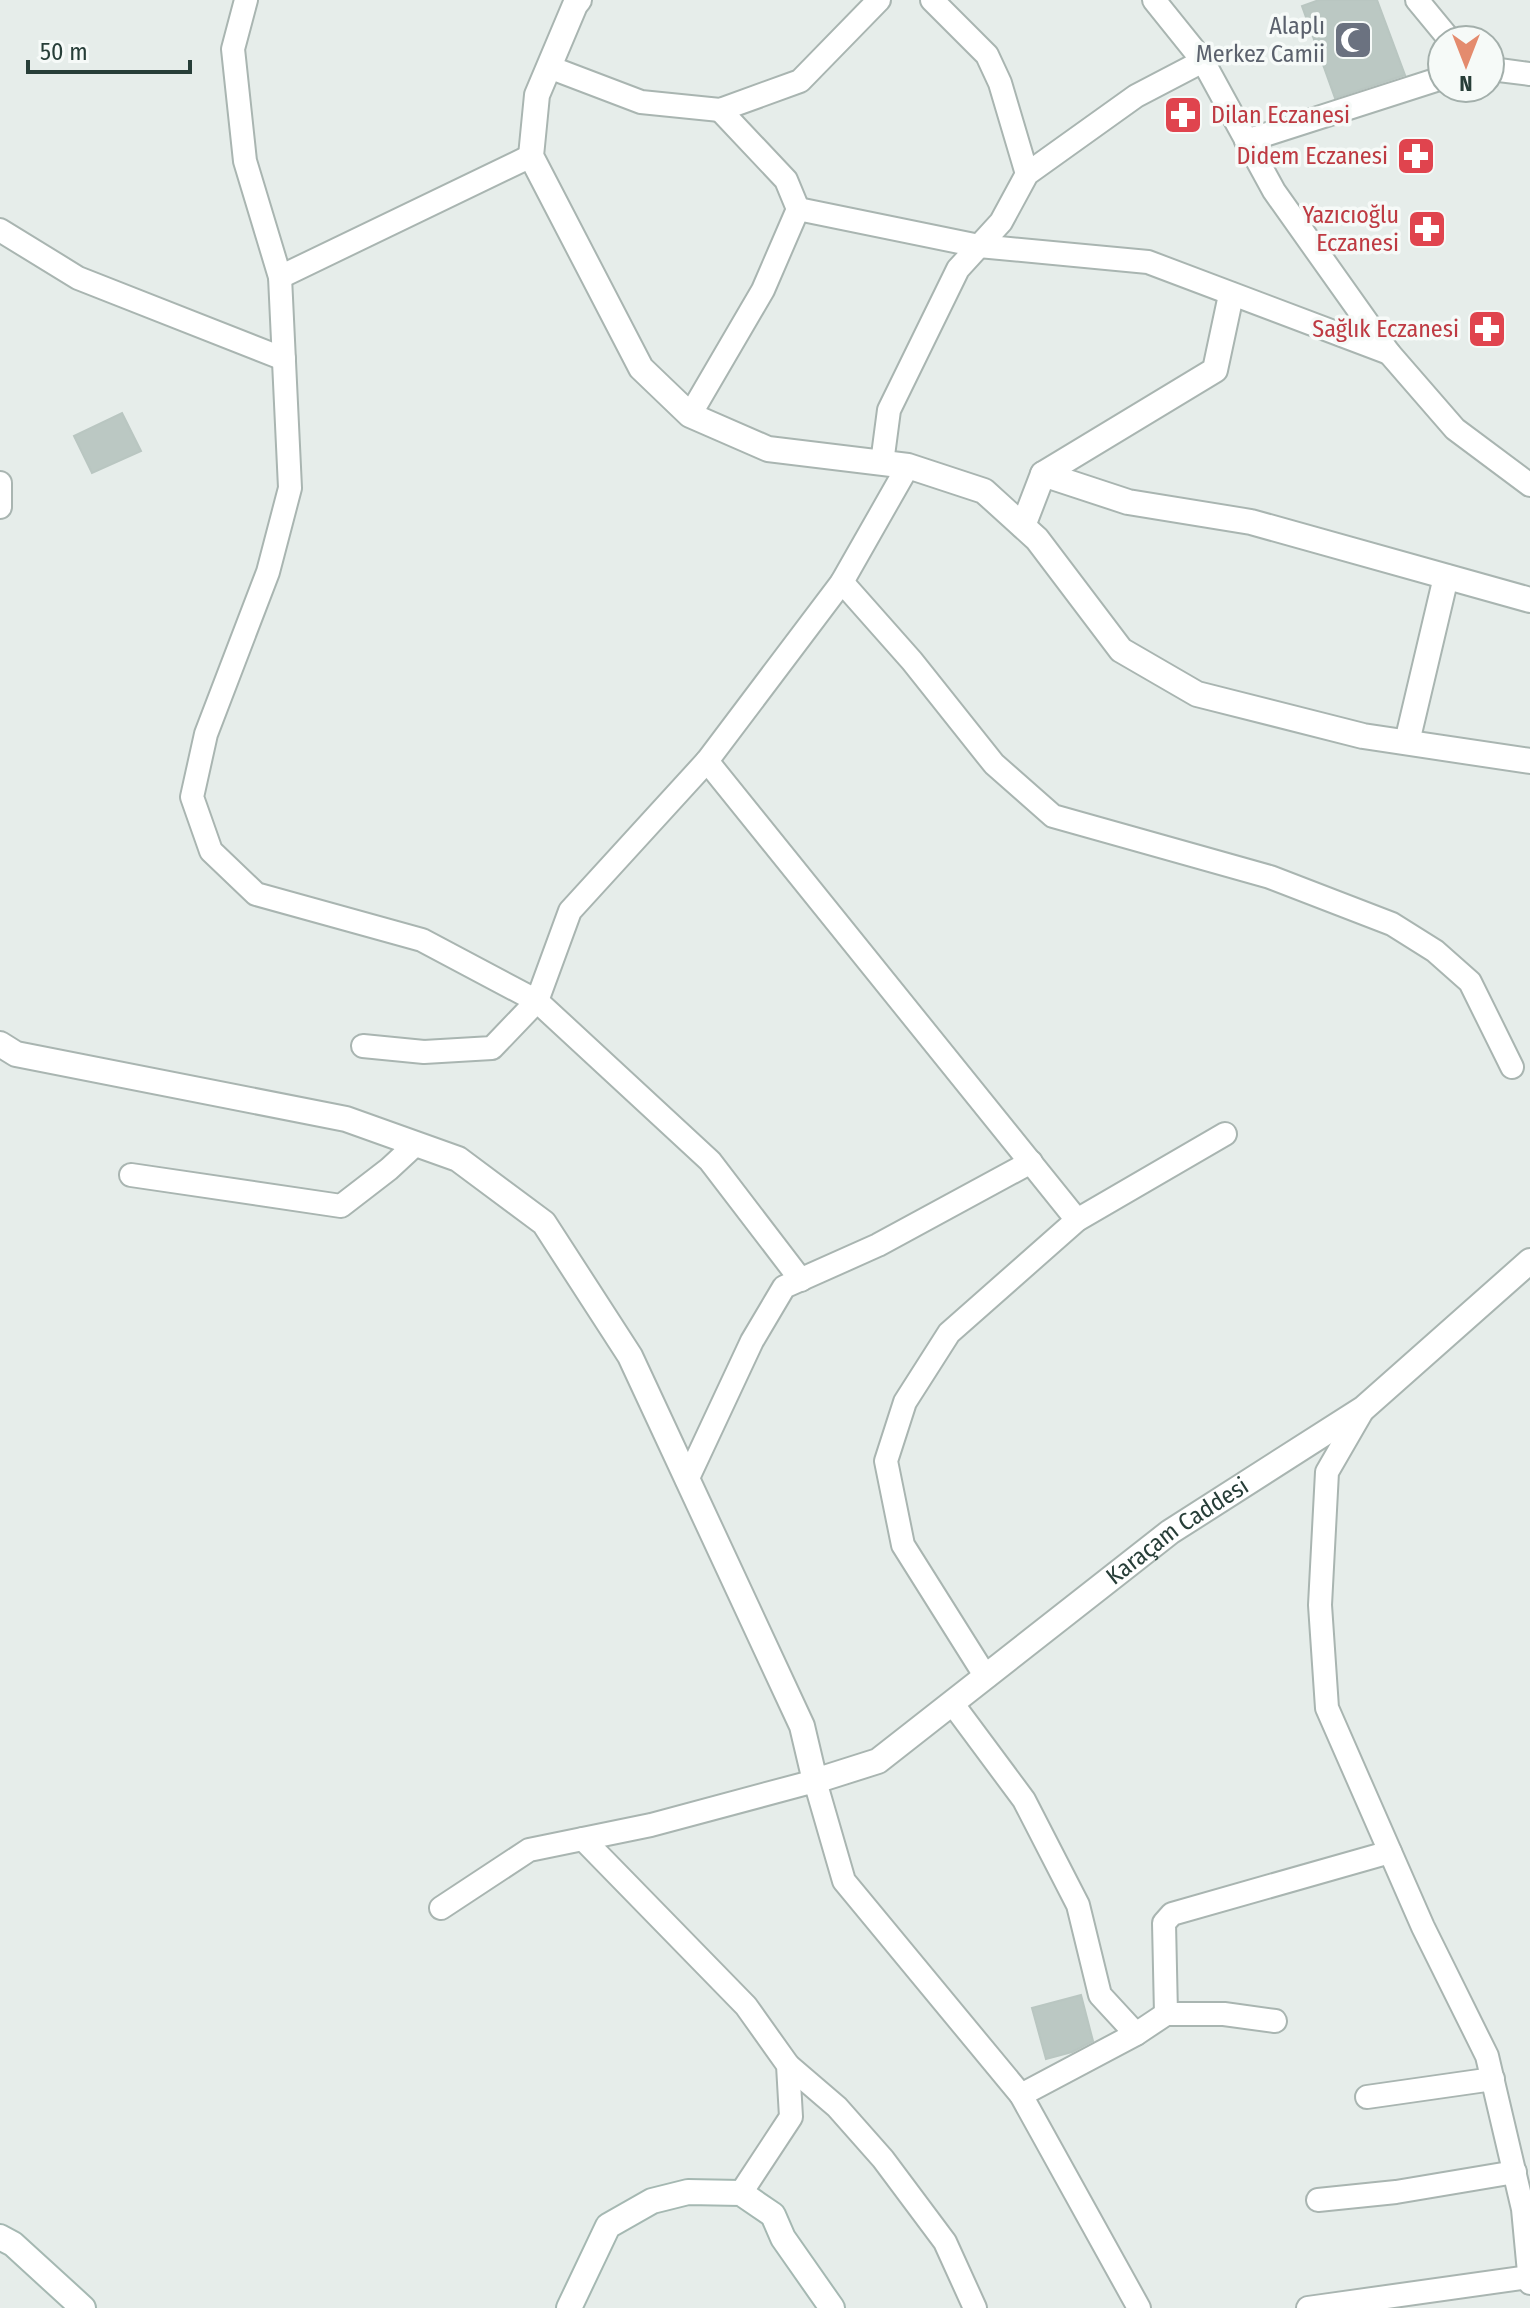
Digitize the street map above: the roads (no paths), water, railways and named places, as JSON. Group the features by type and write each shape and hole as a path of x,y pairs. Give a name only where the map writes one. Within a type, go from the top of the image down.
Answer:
{"street":[{"path":"246,0 233,49 245,161 280,277 290,488 268,572 206,734 192,797 211,851 256,894 422,940 537,1001 710,1161 801,1280"},
{"path":"579,0 537,95 531,156 641,368 690,415 768,449 908,466 984,491 1037,539 1121,650 1197,694 1363,736 1530,761"},
{"path":"549,67 641,102 720,110 800,81 879,0"},
{"path":"932,0 987,55 1000,83 1027,174"},
{"path":"1154,0 1203,61 1274,191 1389,353 1455,429 1530,485"},
{"path":"1417,0 1437,24"},
{"path":"882,463 889,410 958,269 1001,222 1027,174 1136,96 1203,61"},
{"path":"1506,71 1530,74"},
{"path":"1246,141 1426,83"},
{"path":"690,415 763,290 798,209 786,180 720,110"},
{"path":"280,277 531,156"},
{"path":"798,209 979,246 1148,262 1389,353"},
{"path":"0,230 78,278 284,359"},
{"path":"1023,526 1043,474 1215,370 1231,295"},
{"path":"363,1046 424,1052 492,1048 537,1001 570,911 707,761 842,582 908,466"},
{"path":"1043,474 1128,502 1251,522 1530,600"},
{"path":"0,483 0,507"},
{"path":"1407,742 1446,577"},
{"path":"842,582 912,661 994,764 1053,816 1270,877 1392,924 1435,951 1470,982 1512,1067"},
{"path":"707,761 1077,1220"},
{"path":"0,1044 16,1054 346,1119 458,1159 544,1223 630,1356 802,1726 844,1881 1021,2095 1137,2308"},
{"path":"986,1677 903,1545 886,1461 905,1402 949,1333 1077,1220 1225,1134"},
{"path":"131,1175 341,1206 416,1144"},
{"path":"687,1480 752,1341 784,1287 878,1245 1031,1162"},
{"name":"Karaçam Caddesi","path":"815,1781 878,1761 1170,1532 1364,1408 1530,1261"},
{"path":"1364,1408 1327,1472 1320,1605 1327,1708 1423,1927 1487,2056 1523,2209 1530,2283"},
{"path":"952,1703 1024,1800 1078,1905 1100,1995 1136,2034"},
{"path":"441,1908 529,1850 651,1825 815,1781"},
{"path":"583,1839 746,2006 788,2065 837,2107 883,2159 945,2242 975,2308"},
{"path":"1166,2014 1164,1923 1172,1914 1390,1852"},
{"path":"1021,2095 1136,2034 1166,2014 1224,2014 1275,2021"},
{"path":"741,2193 791,2117 788,2065"},
{"path":"1367,2097 1493,2079"},
{"path":"1318,2200 1396,2192 1515,2172"},
{"path":"569,2308 608,2226 652,2201 688,2192 741,2193 773,2215 783,2238 832,2308"},
{"path":"0,2237 13,2244 83,2308"},
{"path":"1308,2308 1529,2277"}],"place":[{"name":"Alaplı Merkez Camii","path":"1353,40"},
{"name":"Dilan Eczanesi","path":"1183,115"},
{"name":"Didem Eczanesi","path":"1416,156"},
{"name":"Yazıcıoğlu Eczanesi","path":"1427,229"},
{"name":"Sağlık Eczanesi","path":"1487,329"}]}
